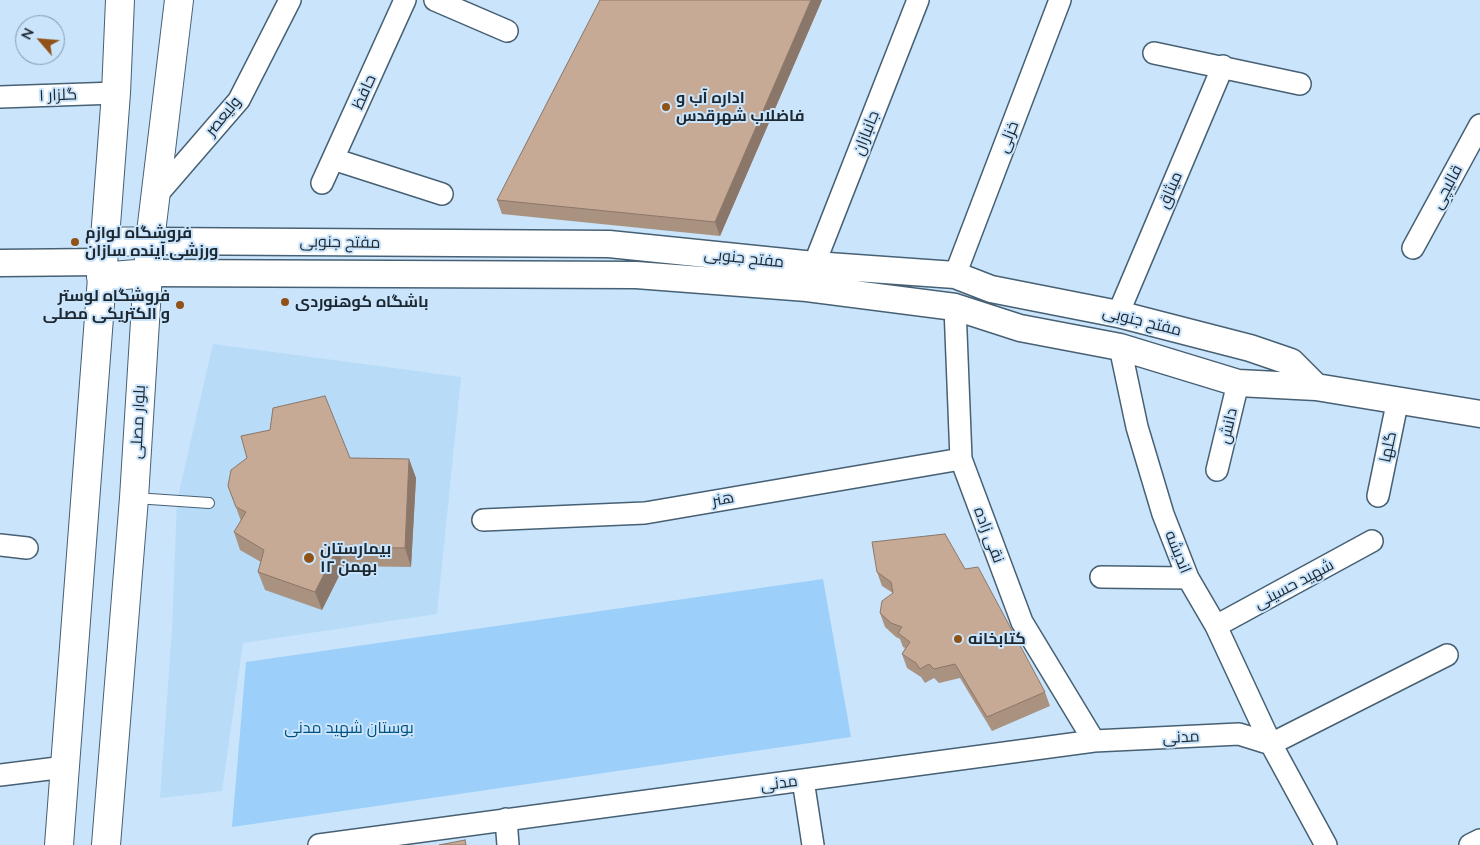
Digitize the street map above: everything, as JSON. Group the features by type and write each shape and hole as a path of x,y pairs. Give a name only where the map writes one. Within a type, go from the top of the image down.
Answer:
{"main road":[{"path":"59,845 116,93 120,0"},
{"name":"بلوار مصلی","path":"106,845 134,498 150,241 179,0"},
{"path":"102,260 150,241"},
{"path":"102,260 148,273"}],"street":[{"name":"ولیعصر","path":"156,196 239,100 290,0"},
{"name":"حافظ","path":"322,183 405,0"},
{"path":"435,0 507,31"},
{"name":"جانبازان","path":"814,265 918,0"},
{"name":"خزلی","path":"955,275 1060,0"},
{"path":"1154,53 1223,66 1300,84"},
{"name":"میثاق","path":"1118,314 1223,66"},
{"name":"گلزار ۱","path":"0,96 116,93"},
{"name":"قالیچی","path":"1414,248 1480,125"},
{"path":"333,159 442,194"},
{"name":"مفتح جنوبی","path":"150,241 609,244 814,265 955,275 991,289 1118,314 1250,348 1290,362 1316,387"},
{"path":"636,275 637,248"},
{"path":"0,264 102,260"},
{"name":"مفتح جنوبی","path":"148,273 636,275 807,288 954,307 1020,328 1120,347 1238,382 1316,387 1480,414"},
{"path":"954,307 955,275"},
{"name":"نقی زاده","path":"954,307 960,459 1022,622 1094,741"},
{"name":"اندیشه","path":"1120,347 1137,427 1162,514 1188,578 1216,626 1271,744 1326,845"},
{"name":"دانش","path":"1217,470 1238,382"},
{"name":"گلها","path":"1378,496 1398,399"},
{"name":"هنر","path":"483,520 645,513 960,459"},
{"name":"شهید حسینی","path":"1216,626 1372,541"},
{"path":"0,545 27,548"},
{"path":"1101,577 1188,578"},
{"path":"1271,744 1447,655"},
{"name":"مدنی","path":"320,845 506,818 1094,741 1239,734 1271,744"},
{"path":"0,775 65,767"},
{"path":"803,780 813,845"},
{"path":"506,818 508,845"},
{"path":"1470,845 1480,840"}],"lane":[{"path":"134,498 209,503"}],"shaded area":[{"name":"بیمارستان ۱۲ بهمن","path":"213,344 461,377 437,614 243,643 222,791 160,798 172,630 177,501"}],"green space":[{"name":"بوستان شهید مدنی","path":"823,579 851,737 232,827 246,662"}],"building":[{"name":"اداره آب و فاضلاب شهرقدس","path":"600,0 811,0 715,222 497,200"},
{"path":"325,396 350,458 409,459 405,548 338,547 315,592 258,572 264,550 234,532 246,512 236,507 228,486 231,470 247,458 241,436 270,430 273,408"},
{"name":"کتابخانه","path":"945,534 965,569 978,567 1045,692 987,717 955,664 934,669 929,664 920,669 916,663 902,654 910,642 898,633 902,627 891,623 880,613 882,601 893,593 891,582 877,572 872,542"},
{"path":"465,840 466,845 439,845"}],"place":[{"name":"اداره آب و فاضلاب شهرقدس","path":"666,107"},
{"name":"فروشگاه لوازم ورزشی آینده سازان","path":"75,242"},
{"name":"باشگاه کوهنوردی","path":"285,302"},
{"name":"فروشگاه لوستر و الکتریکی مصلی","path":"180,305"},
{"name":"بیمارستان ۱۲ بهمن","path":"309,558"},
{"name":"کتابخانه","path":"958,639"}]}
